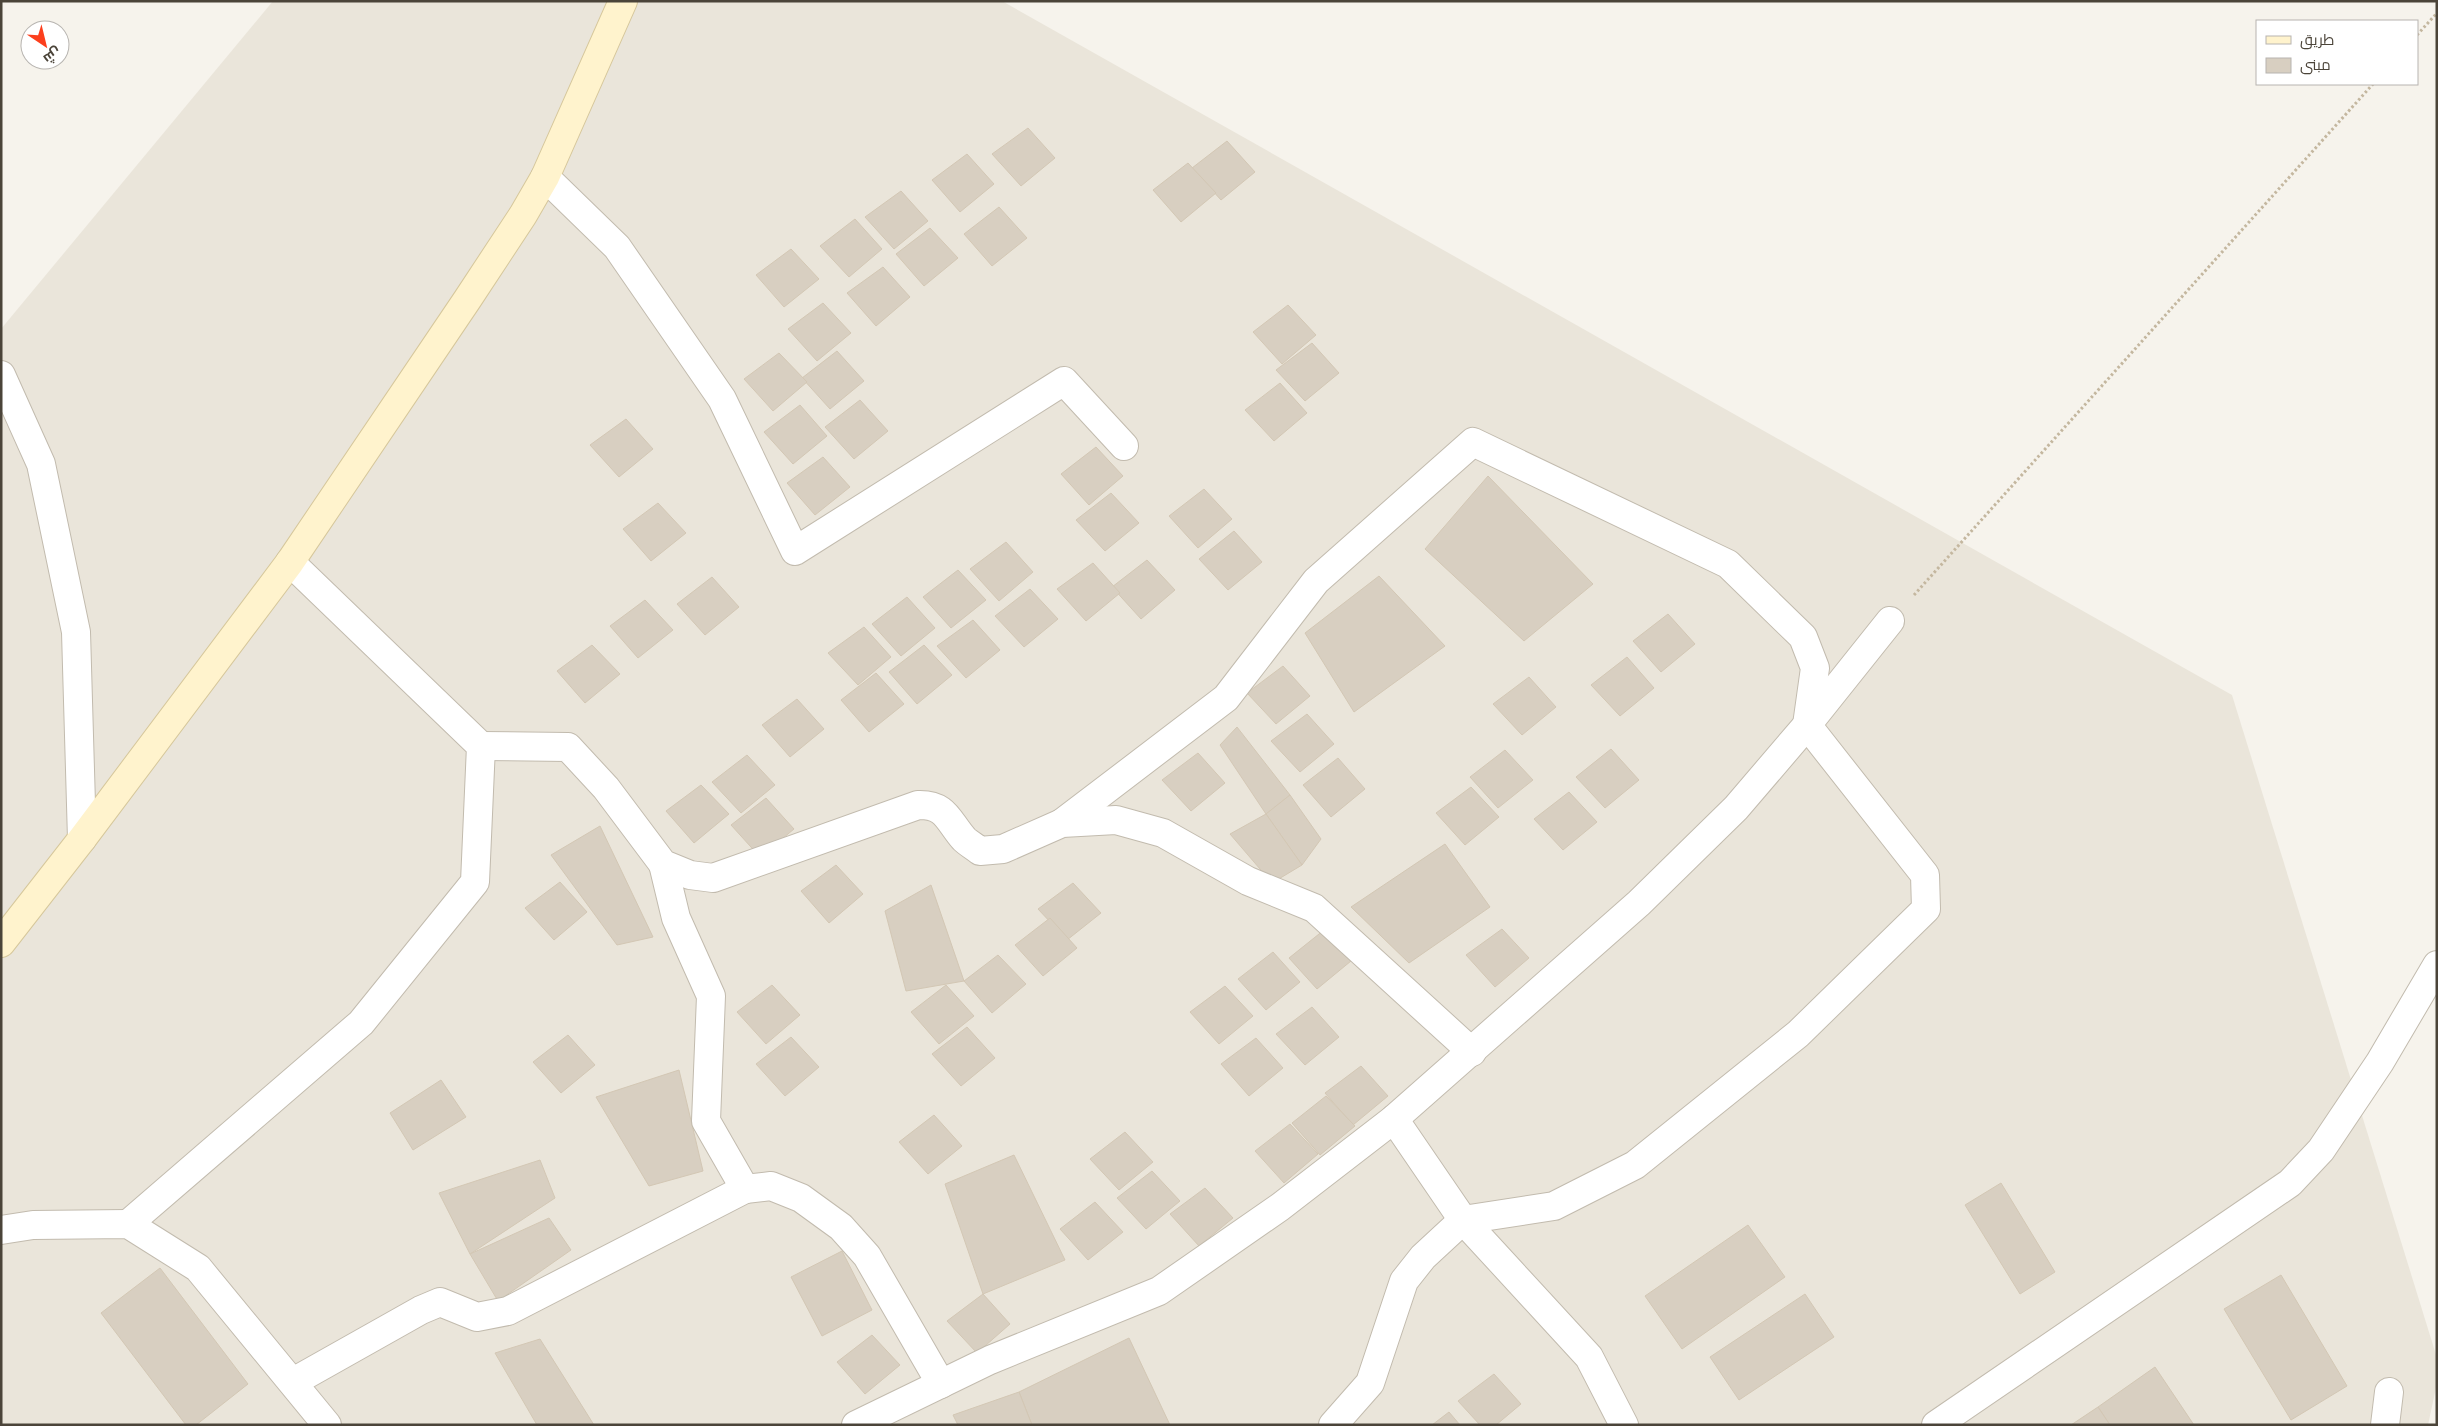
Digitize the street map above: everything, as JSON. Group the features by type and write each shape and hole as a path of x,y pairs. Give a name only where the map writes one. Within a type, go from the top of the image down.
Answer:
{"main road":[{"path":"1,943 82,839 290,562 523,215 545,177 623,1"}],"street":[{"path":"545,177 617,247 722,399 795,551 1064,381 1124,446"},
{"path":"1,375 41,464 76,632 82,839"},
{"path":"662,864 690,875 713,878 918,805 931,805 942,810 965,840 980,851 1003,849 1062,823 1226,698 1316,581 1474,442 1728,564 1803,637 1815,668 1807,725 1925,875 1926,909 1798,1034 1635,1165 1554,1206 1463,1220 1423,1258 1404,1281 1370,1383 1333,1425"},
{"path":"290,562 481,746 568,747 606,788 662,864 676,918 711,996 706,1121 744,1189"},
{"path":"856,1425 890,1417 941,1384 990,1360 1159,1291 1280,1206 1394,1119 1472,1052 1653,889 1736,808 1807,725 1890,621"},
{"path":"128,1224 361,1023 475,882 481,746"},
{"path":"1062,823 1116,820 1163,833 1248,882 1314,908 1472,1052"},
{"path":"1936,1425 2290,1183 2321,1150 2380,1062 2437,964"},
{"path":"1394,1119 1463,1220 1589,1357 1624,1425"},
{"path":"293,1382 421,1310 440,1302 477,1317 508,1311 744,1189 771,1186 801,1198 841,1227 867,1256 941,1384"},
{"path":"1,1230 33,1225 128,1224 198,1268 327,1425"},
{"path":"2385,1425 2389,1392"}],"path":[{"path":"2418,34 2437,12"},
{"path":"1890,621 2372,85"}],"shaded area":[{"path":"273,1 1002,1 2232,695 2437,1358 2437,1383 2428,1425 1,1425 1,329"}],"building":[{"path":"1028,128 1055,158 1021,186 992,154"},
{"path":"1227,141 1255,172 1221,200 1192,168"},
{"path":"967,154 994,184 960,212 932,180"},
{"path":"1188,163 1216,193 1181,222 1153,190"},
{"path":"901,191 928,221 894,249 865,217"},
{"path":"999,207 1027,238 992,266 964,234"},
{"path":"855,219 882,249 849,277 820,246"},
{"path":"930,228 958,258 924,286 896,254"},
{"path":"791,249 819,279 784,307 756,275"},
{"path":"883,267 910,297 876,326 847,293"},
{"path":"823,303 851,333 817,361 788,329"},
{"path":"1288,305 1316,335 1282,364 1253,332"},
{"path":"1312,343 1339,373 1305,401 1276,370"},
{"path":"837,351 864,381 830,409 802,378"},
{"path":"779,353 807,382 773,411 744,379"},
{"path":"1280,383 1307,413 1274,441 1245,410"},
{"path":"860,400 888,431 854,459 825,427"},
{"path":"800,405 827,436 793,464 764,432"},
{"path":"626,419 653,449 619,477 590,445"},
{"path":"1096,447 1123,476 1089,505 1061,474"},
{"path":"823,457 850,487 815,515 787,483"},
{"path":"1488,476 1593,584 1524,641 1425,549"},
{"path":"1204,489 1232,519 1198,548 1169,516"},
{"path":"1111,493 1139,523 1105,551 1076,520"},
{"path":"658,503 686,533 651,561 623,529"},
{"path":"1234,531 1262,562 1228,590 1199,559"},
{"path":"1006,542 1033,572 999,601 970,569"},
{"path":"1147,560 1175,590 1141,619 1112,587"},
{"path":"1093,563 1120,593 1086,621 1057,589"},
{"path":"958,570 986,600 951,628 923,597"},
{"path":"1379,576 1445,646 1354,712 1305,633"},
{"path":"712,577 739,607 705,635 677,604"},
{"path":"1030,589 1058,619 1024,647 995,616"},
{"path":"907,597 935,628 901,656 872,624"},
{"path":"645,600 673,630 638,658 610,626"},
{"path":"1668,614 1695,644 1661,672 1633,641"},
{"path":"973,620 1000,650 966,678 937,646"},
{"path":"864,627 891,657 858,685 828,653"},
{"path":"592,645 620,674 585,703 557,671"},
{"path":"924,645 952,675 917,704 889,672"},
{"path":"1627,657 1654,688 1620,716 1591,685"},
{"path":"1283,666 1310,696 1276,724 1247,693"},
{"path":"876,673 904,704 869,732 841,700"},
{"path":"1529,677 1556,707 1522,735 1493,704"},
{"path":"797,699 824,729 790,757 762,725"},
{"path":"1307,714 1334,744 1300,772 1271,741"},
{"path":"1237,727 1290,795 1266,814 1220,745"},
{"path":"1611,749 1639,780 1605,808 1576,777"},
{"path":"1505,750 1533,780 1498,808 1470,777"},
{"path":"1198,753 1225,783 1191,811 1162,780"},
{"path":"747,755 775,785 741,813 712,782"},
{"path":"1338,758 1365,789 1331,817 1303,785"},
{"path":"701,785 729,814 694,843 666,811"},
{"path":"1471,787 1499,817 1465,845 1436,813"},
{"path":"1569,792 1597,822 1563,850 1534,819"},
{"path":"1290,795 1321,839 1302,865 1266,814"},
{"path":"766,798 794,829 760,857 731,825"},
{"path":"1266,814 1302,865 1272,883 1230,834"},
{"path":"600,826 653,937 617,945 551,855"},
{"path":"1445,844 1490,907 1409,963 1351,907"},
{"path":"836,865 863,894 829,923 801,891"},
{"path":"560,882 587,912 554,940 525,908"},
{"path":"1073,883 1101,913 1067,940 1038,909"},
{"path":"931,885 964,981 906,991 885,911"},
{"path":"1050,918 1077,948 1043,976 1015,945"},
{"path":"1502,929 1529,958 1495,987 1466,955"},
{"path":"1324,930 1351,961 1317,989 1289,958"},
{"path":"1273,952 1300,982 1266,1010 1238,979"},
{"path":"998,955 1026,984 992,1013 964,981"},
{"path":"772,985 800,1015 766,1044 737,1012"},
{"path":"946,985 974,1016 939,1044 911,1012"},
{"path":"1225,986 1253,1016 1219,1044 1190,1012"},
{"path":"1312,1007 1339,1037 1305,1065 1276,1034"},
{"path":"967,1027 995,1058 961,1086 932,1054"},
{"path":"568,1035 595,1065 561,1093 533,1062"},
{"path":"791,1037 819,1067 785,1096 756,1064"},
{"path":"1256,1038 1283,1068 1249,1096 1221,1064"},
{"path":"1361,1066 1388,1096 1353,1125 1325,1093"},
{"path":"679,1070 703,1171 649,1186 596,1097"},
{"path":"441,1080 466,1117 413,1150 390,1113"},
{"path":"1326,1096 1355,1126 1320,1155 1292,1123"},
{"path":"934,1115 962,1146 928,1174 899,1142"},
{"path":"1290,1124 1318,1154 1284,1183 1255,1151"},
{"path":"1125,1132 1153,1162 1119,1190 1090,1159"},
{"path":"1014,1155 1065,1260 983,1294 945,1184"},
{"path":"540,1160 555,1198 470,1254 439,1193"},
{"path":"1152,1171 1180,1201 1146,1229 1117,1198"},
{"path":"2001,1183 2055,1272 2020,1294 1965,1205"},
{"path":"1205,1188 1233,1218 1199,1246 1170,1214"},
{"path":"1095,1202 1123,1232 1088,1260 1060,1229"},
{"path":"549,1218 571,1250 498,1301 470,1254"},
{"path":"1748,1225 1785,1277 1682,1349 1645,1296"},
{"path":"842,1251 872,1310 822,1336 791,1277"},
{"path":"160,1268 248,1384 196,1425 186,1425 101,1313"},
{"path":"2281,1275 2347,1386 2291,1420 2224,1309"},
{"path":"983,1294 1010,1324 977,1353 947,1321"},
{"path":"1805,1294 1834,1337 1739,1400 1710,1357"},
{"path":"872,1335 900,1365 865,1394 837,1362"},
{"path":"1129,1338 1170,1425 1032,1425 1019,1392"},
{"path":"540,1339 594,1425 537,1425 495,1353"},
{"path":"2155,1367 2194,1425 2110,1425 2098,1407"},
{"path":"1494,1374 1521,1404 1496,1425 1480,1425 1458,1401"},
{"path":"1019,1392 1032,1425 958,1425 953,1415"},
{"path":"2098,1407 2110,1425 2071,1425"},
{"path":"1449,1412 1460,1425 1432,1425"}]}
